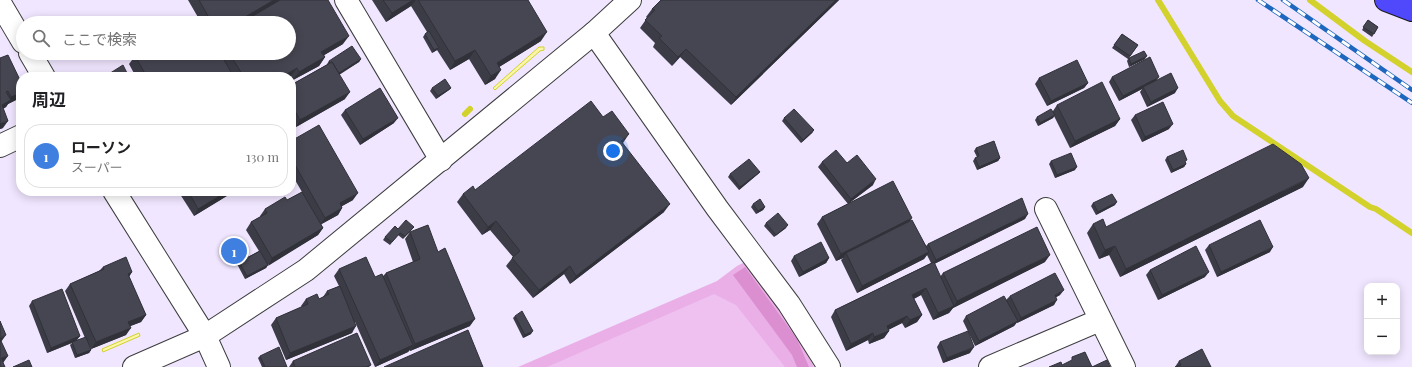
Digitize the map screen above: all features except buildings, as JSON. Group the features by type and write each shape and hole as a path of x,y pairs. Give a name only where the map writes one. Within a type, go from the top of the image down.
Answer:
{"highway":[{"path":"1386,0 1412,10"}],"street":[{"path":"346,0 441,160"},
{"path":"134,367 205,336 306,270 594,33 630,0"},
{"path":"0,3 16,30"},
{"path":"594,33 716,208 789,304 829,367"},
{"path":"34,60 41,72"},
{"path":"0,146 16,138"},
{"path":"117,196 205,336 219,367"},
{"path":"1046,209 1124,367"},
{"path":"990,367 1100,320"}],"shaded area":[{"path":"539,47 544,47 544,50 540,51 495,90 493,88"},
{"path":"745,262 797,334 814,367 518,367 717,281"},
{"path":"745,267 797,339 809,367 797,367 792,355 733,275"},
{"path":"714,294 736,305 785,367 547,367"},
{"path":"139,333 140,336 103,352 102,349"}],"waterway":[{"path":"1158,0 1220,101 1233,116 1370,207 1376,209 1412,233"},
{"path":"1310,0 1365,41 1412,72"},
{"path":"465,114 470,109"}],"railway":[{"path":"1258,0 1412,103"},
{"path":"1283,0 1412,90"}],"place":[{"name":"ローソン","path":"234,251"}]}
